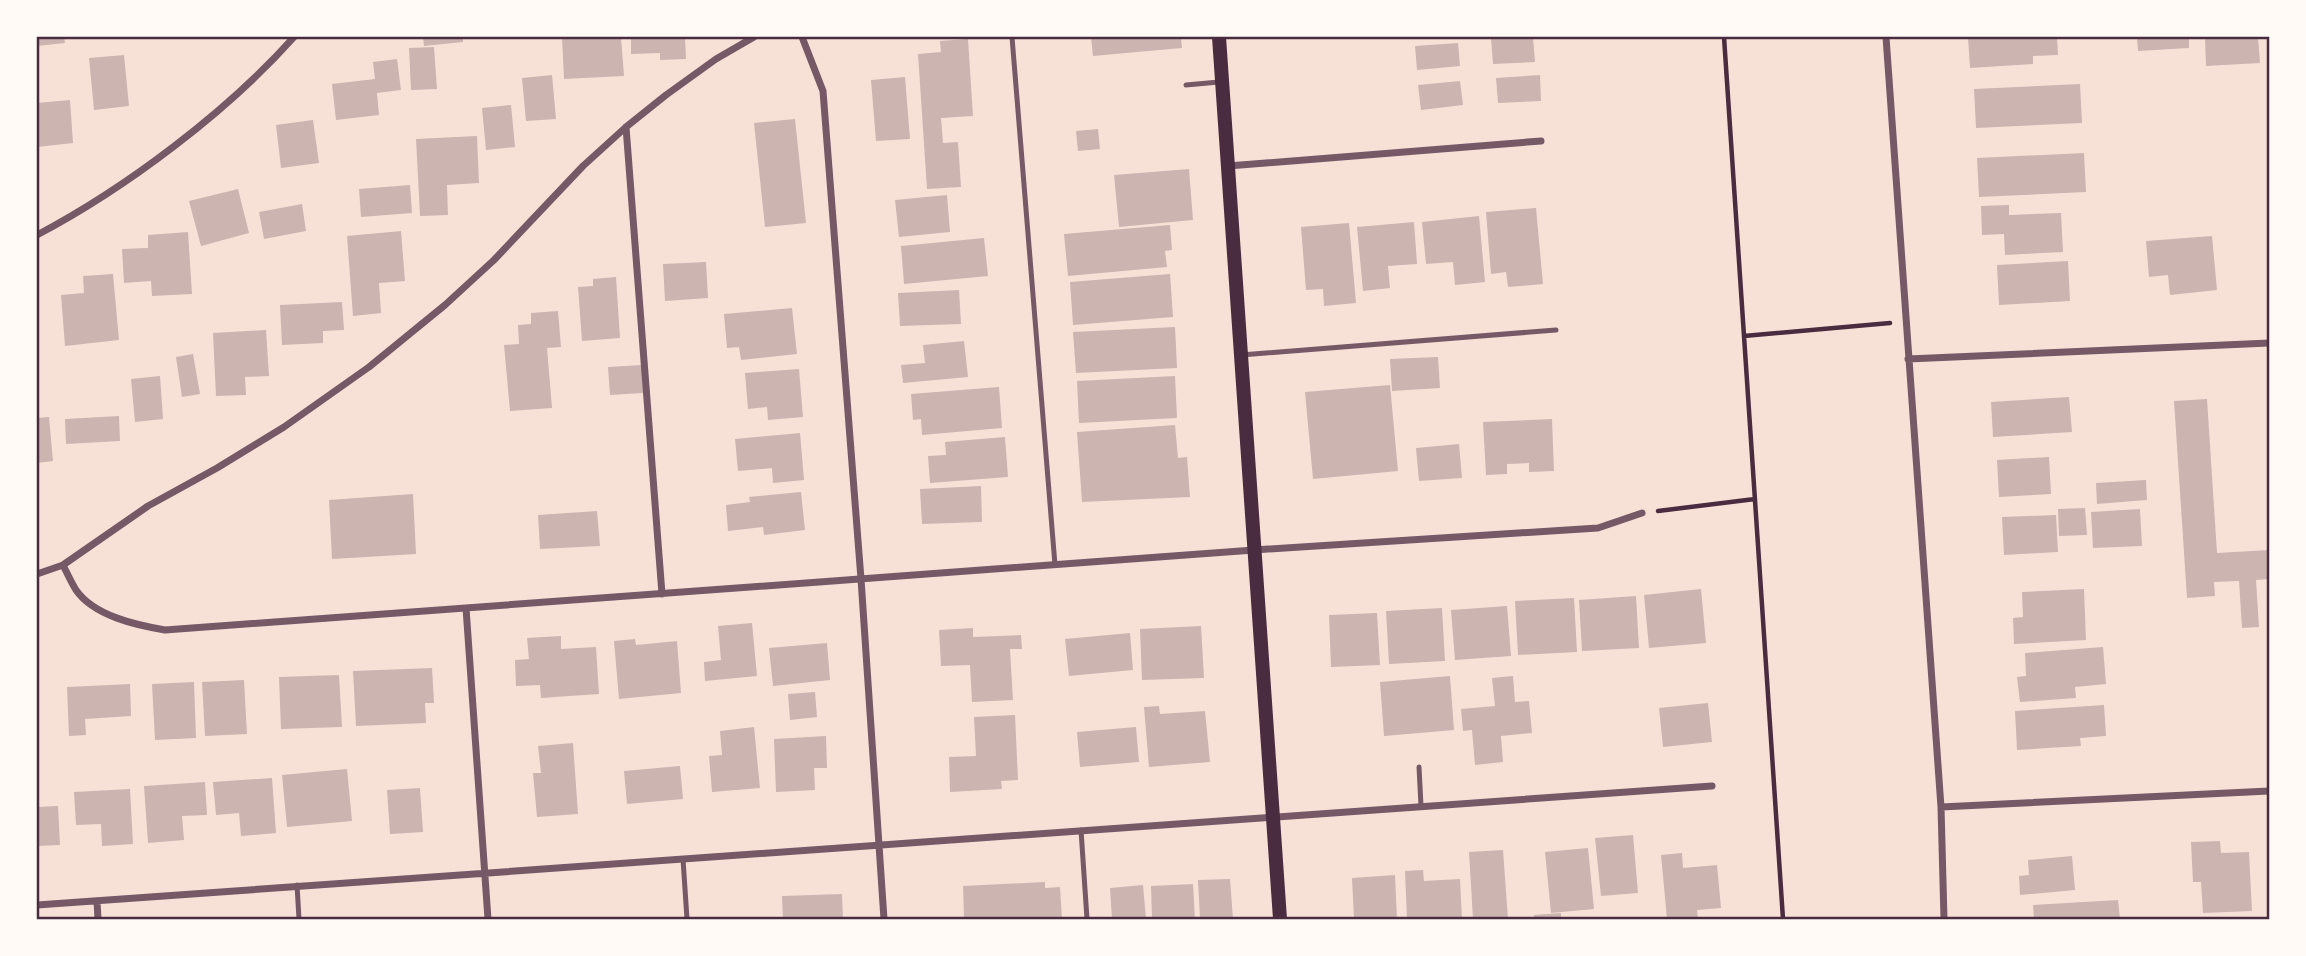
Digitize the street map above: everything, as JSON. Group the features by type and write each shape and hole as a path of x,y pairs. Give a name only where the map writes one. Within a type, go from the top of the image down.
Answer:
{"main road":[{"path":"1219,37 1280,919"}],"street":[{"path":"37,234 123,183 181,140 236,94 294,37"},
{"path":"37,574 63,565 148,506 284,428 369,368 494,260 583,166 626,127 666,95 754,37"},
{"path":"802,37 823,91 884,919"},
{"path":"1886,37 1941,807 1944,919"},
{"path":"626,127 662,594"},
{"path":"1228,166 1541,141"},
{"path":"1908,359 2269,343"},
{"path":"63,565 77,592 106,614 136,625 165,630 1255,550 1598,528 1642,513"},
{"path":"466,608 488,919"},
{"path":"37,905 1713,786"},
{"path":"1941,807 2269,791"},
{"path":"97,901 98,919"}],"lane":[{"path":"1012,37 1055,565"},
{"path":"1186,85 1222,82"},
{"path":"1241,355 1556,330"},
{"path":"1419,767 1420,806"},
{"path":"1082,830 1087,919"},
{"path":"683,859 687,919"},
{"path":"297,885 299,919"}],"path":[{"path":"1724,37 1783,919"},
{"path":"1744,336 1886,323"},
{"path":"1642,513 1755,499"}],"building":[{"path":"37,37 64,37 65,43 37,46"},
{"path":"423,37 463,37 463,42 424,46"},
{"path":"562,37 621,37 624,76 564,79"},
{"path":"631,37 685,37 686,59 660,60 660,53 631,54"},
{"path":"1091,37 1181,37 1182,48 1093,56"},
{"path":"1533,37 1535,62 1493,64 1491,39"},
{"path":"1968,37 2057,37 2058,55 2033,56 2033,64 1970,68"},
{"path":"2137,37 2189,37 2189,48 2138,51"},
{"path":"2205,37 2258,37 2260,63 2206,66"},
{"path":"968,39 973,116 941,118 943,143 958,142 961,187 927,189 918,54 941,52 940,41"},
{"path":"1458,43 1460,66 1417,70 1415,46"},
{"path":"434,47 437,89 411,90 409,48"},
{"path":"124,55 129,106 94,110 89,58"},
{"path":"397,59 401,90 377,93 379,115 336,120 332,84 375,79 373,62"},
{"path":"552,75 556,119 526,121 522,78"},
{"path":"1540,75 1541,101 1498,103 1496,78"},
{"path":"905,77 910,139 876,141 871,80"},
{"path":"1460,81 1463,105 1421,110 1418,85"},
{"path":"2080,84 2082,123 1976,128 1974,89"},
{"path":"70,100 73,143 37,147 37,103"},
{"path":"511,105 515,147 486,150 482,108"},
{"path":"795,119 806,223 765,227 754,123"},
{"path":"313,120 319,163 281,168 276,125"},
{"path":"1098,129 1100,149 1078,151 1076,131"},
{"path":"477,136 479,183 447,185 448,215 420,216 416,139"},
{"path":"2084,153 2086,192 1979,197 1977,158"},
{"path":"1189,169 1193,220 1119,227 1114,175"},
{"path":"410,185 412,213 361,217 359,189"},
{"path":"238,189 249,233 201,246 189,201"},
{"path":"947,195 950,232 899,237 895,200"},
{"path":"302,204 306,231 264,239 259,212"},
{"path":"2009,205 2009,215 2061,213 2063,252 2005,255 2004,234 1982,235 1981,206"},
{"path":"1536,208 1543,284 1508,287 1506,272 1491,274 1486,212"},
{"path":"1479,216 1485,282 1455,285 1453,262 1426,264 1422,222"},
{"path":"1414,222 1417,264 1388,266 1390,288 1363,291 1357,227"},
{"path":"1349,223 1356,303 1324,306 1323,289 1306,290 1301,227"},
{"path":"1170,225 1172,250 1165,251 1167,267 1068,276 1064,234"},
{"path":"401,231 405,281 379,283 381,313 353,316 347,236"},
{"path":"188,232 192,294 152,296 151,281 124,283 122,249 148,248 148,235"},
{"path":"2212,236 2217,290 2170,295 2168,275 2149,277 2146,241"},
{"path":"984,238 988,276 904,284 901,246"},
{"path":"2068,261 2070,301 1999,305 1997,265"},
{"path":"706,262 708,298 665,301 663,264"},
{"path":"113,274 119,340 65,346 61,295 84,293 83,276"},
{"path":"1170,274 1173,317 1073,325 1070,282"},
{"path":"616,277 620,338 582,341 578,287 593,286 593,279"},
{"path":"959,290 961,324 900,326 898,293"},
{"path":"342,302 344,330 323,331 323,343 282,345 280,305"},
{"path":"792,308 797,354 741,360 739,347 727,348 724,314"},
{"path":"558,311 561,347 547,348 552,408 510,411 504,345 519,344 518,325 531,324 531,313"},
{"path":"1175,327 1177,368 1076,373 1073,332"},
{"path":"266,330 269,376 245,377 246,395 216,396 213,333"},
{"path":"964,341 968,377 903,383 901,365 925,363 923,345"},
{"path":"193,354 200,394 182,397 176,357"},
{"path":"1438,357 1440,388 1392,391 1390,359"},
{"path":"642,365 643,393 610,395 608,367"},
{"path":"799,369 803,417 768,420 767,407 748,409 745,373"},
{"path":"160,376 163,419 135,422 131,379"},
{"path":"1175,376 1177,418 1079,423 1077,381"},
{"path":"1390,385 1398,471 1313,479 1305,392"},
{"path":"999,387 1002,428 922,435 921,419 913,420 911,394"},
{"path":"2069,397 2072,432 1993,437 1991,402"},
{"path":"2207,399 2217,553 2269,550 2269,579 2256,580 2259,627 2242,628 2239,581 2214,582 2215,596 2187,598 2174,401"},
{"path":"119,416 120,441 66,444 65,419"},
{"path":"49,417 53,461 37,463 37,418"},
{"path":"1552,419 1554,471 1529,472 1529,463 1507,464 1507,474 1486,475 1483,422"},
{"path":"1175,425 1178,458 1187,457 1190,497 1082,502 1077,432"},
{"path":"800,433 804,480 773,483 772,468 738,471 735,439"},
{"path":"1005,437 1008,477 930,483 928,456 946,455 945,442"},
{"path":"1459,444 1462,478 1419,481 1416,448"},
{"path":"2049,457 2051,494 1999,497 1997,460"},
{"path":"2146,480 2147,500 2097,504 2096,483"},
{"path":"981,486 982,522 922,524 920,489"},
{"path":"801,492 805,530 764,535 763,527 728,531 726,505 750,502 749,497"},
{"path":"413,494 416,554 332,559 329,500"},
{"path":"2085,508 2087,535 2059,536 2058,509"},
{"path":"2140,509 2142,546 2093,548 2091,512"},
{"path":"597,511 600,546 540,549 538,515"},
{"path":"2056,515 2058,552 2004,555 2002,517"},
{"path":"1701,589 1706,643 1649,648 1644,595"},
{"path":"2084,589 2086,640 2014,644 2013,618 2023,617 2022,592"},
{"path":"1636,596 1639,648 1582,651 1579,600"},
{"path":"1574,598 1577,652 1518,655 1515,601"},
{"path":"1507,606 1511,656 1455,660 1451,610"},
{"path":"1442,608 1445,661 1389,664 1386,611"},
{"path":"1377,613 1380,665 1331,667 1329,615"},
{"path":"752,623 757,676 705,681 704,662 721,660 718,626"},
{"path":"1201,626 1204,678 1142,680 1140,629"},
{"path":"973,628 973,637 1021,635 1022,649 1010,649 1013,700 972,702 970,665 941,666 939,630"},
{"path":"1130,633 1133,670 1069,676 1065,639"},
{"path":"561,636 561,649 596,647 599,694 541,698 540,685 516,686 515,660 529,659 527,638"},
{"path":"635,639 636,645 677,641 681,693 619,699 614,641"},
{"path":"827,643 830,680 773,686 769,648"},
{"path":"2103,647 2106,684 2075,687 2076,698 2020,702 2017,677 2026,676 2025,653"},
{"path":"432,668 434,703 425,703 426,723 356,726 353,671"},
{"path":"339,675 342,727 281,729 279,677"},
{"path":"1450,676 1454,730 1384,736 1380,682"},
{"path":"1513,676 1515,702 1529,701 1532,733 1501,736 1503,762 1475,765 1472,730 1463,731 1461,709 1495,706 1492,678"},
{"path":"244,680 247,734 205,736 202,682"},
{"path":"194,682 196,738 155,740 152,684"},
{"path":"130,684 131,716 85,719 86,735 69,736 67,687"},
{"path":"815,692 817,717 790,720 788,694"},
{"path":"1708,703 1712,742 1663,747 1659,708"},
{"path":"2104,705 2106,736 2080,738 2081,746 2017,750 2015,711"},
{"path":"1159,706 1160,714 1205,711 1210,762 1149,767 1144,707"},
{"path":"1015,715 1018,780 1001,781 1002,789 950,792 949,757 976,756 974,717"},
{"path":"754,727 760,788 712,792 709,756 722,755 720,731"},
{"path":"1136,727 1139,762 1080,767 1077,732"},
{"path":"826,736 827,768 814,768 815,790 776,792 774,739"},
{"path":"573,743 578,814 537,817 533,773 541,773 538,746"},
{"path":"680,766 683,799 627,804 624,771"},
{"path":"347,769 352,821 287,827 282,775"},
{"path":"272,778 276,833 241,836 239,813 216,815 213,782"},
{"path":"205,782 207,815 182,816 184,840 148,843 144,786"},
{"path":"420,788 423,832 390,834 387,790"},
{"path":"130,789 133,844 102,846 101,824 76,825 74,792"},
{"path":"58,806 60,845 37,846 37,807"},
{"path":"1633,835 1638,893 1601,896 1595,838"},
{"path":"2220,841 2221,853 2249,852 2252,911 2203,913 2201,882 2193,882 2191,842"},
{"path":"1588,848 1594,909 1551,913 1545,852"},
{"path":"1503,850 1508,919 1473,919 1469,852"},
{"path":"1682,853 1683,868 1717,865 1721,908 1697,910 1698,919 1667,919 1661,855"},
{"path":"2072,856 2075,890 2020,895 2019,876 2029,875 2028,860"},
{"path":"1423,870 1424,881 1460,879 1462,919 1407,919 1405,871"},
{"path":"1395,875 1397,919 1354,919 1352,878"},
{"path":"1230,879 1233,919 1200,919 1198,880"},
{"path":"1045,882 1045,888 1060,887 1062,919 964,919 963,886"},
{"path":"1193,884 1195,919 1152,919 1151,886"},
{"path":"1143,885 1146,919 1112,919 1110,888"},
{"path":"842,894 843,919 783,919 782,896"},
{"path":"2118,900 2120,919 2034,919 2033,905"},
{"path":"1561,913 1561,919 1534,919 1534,915"}]}
